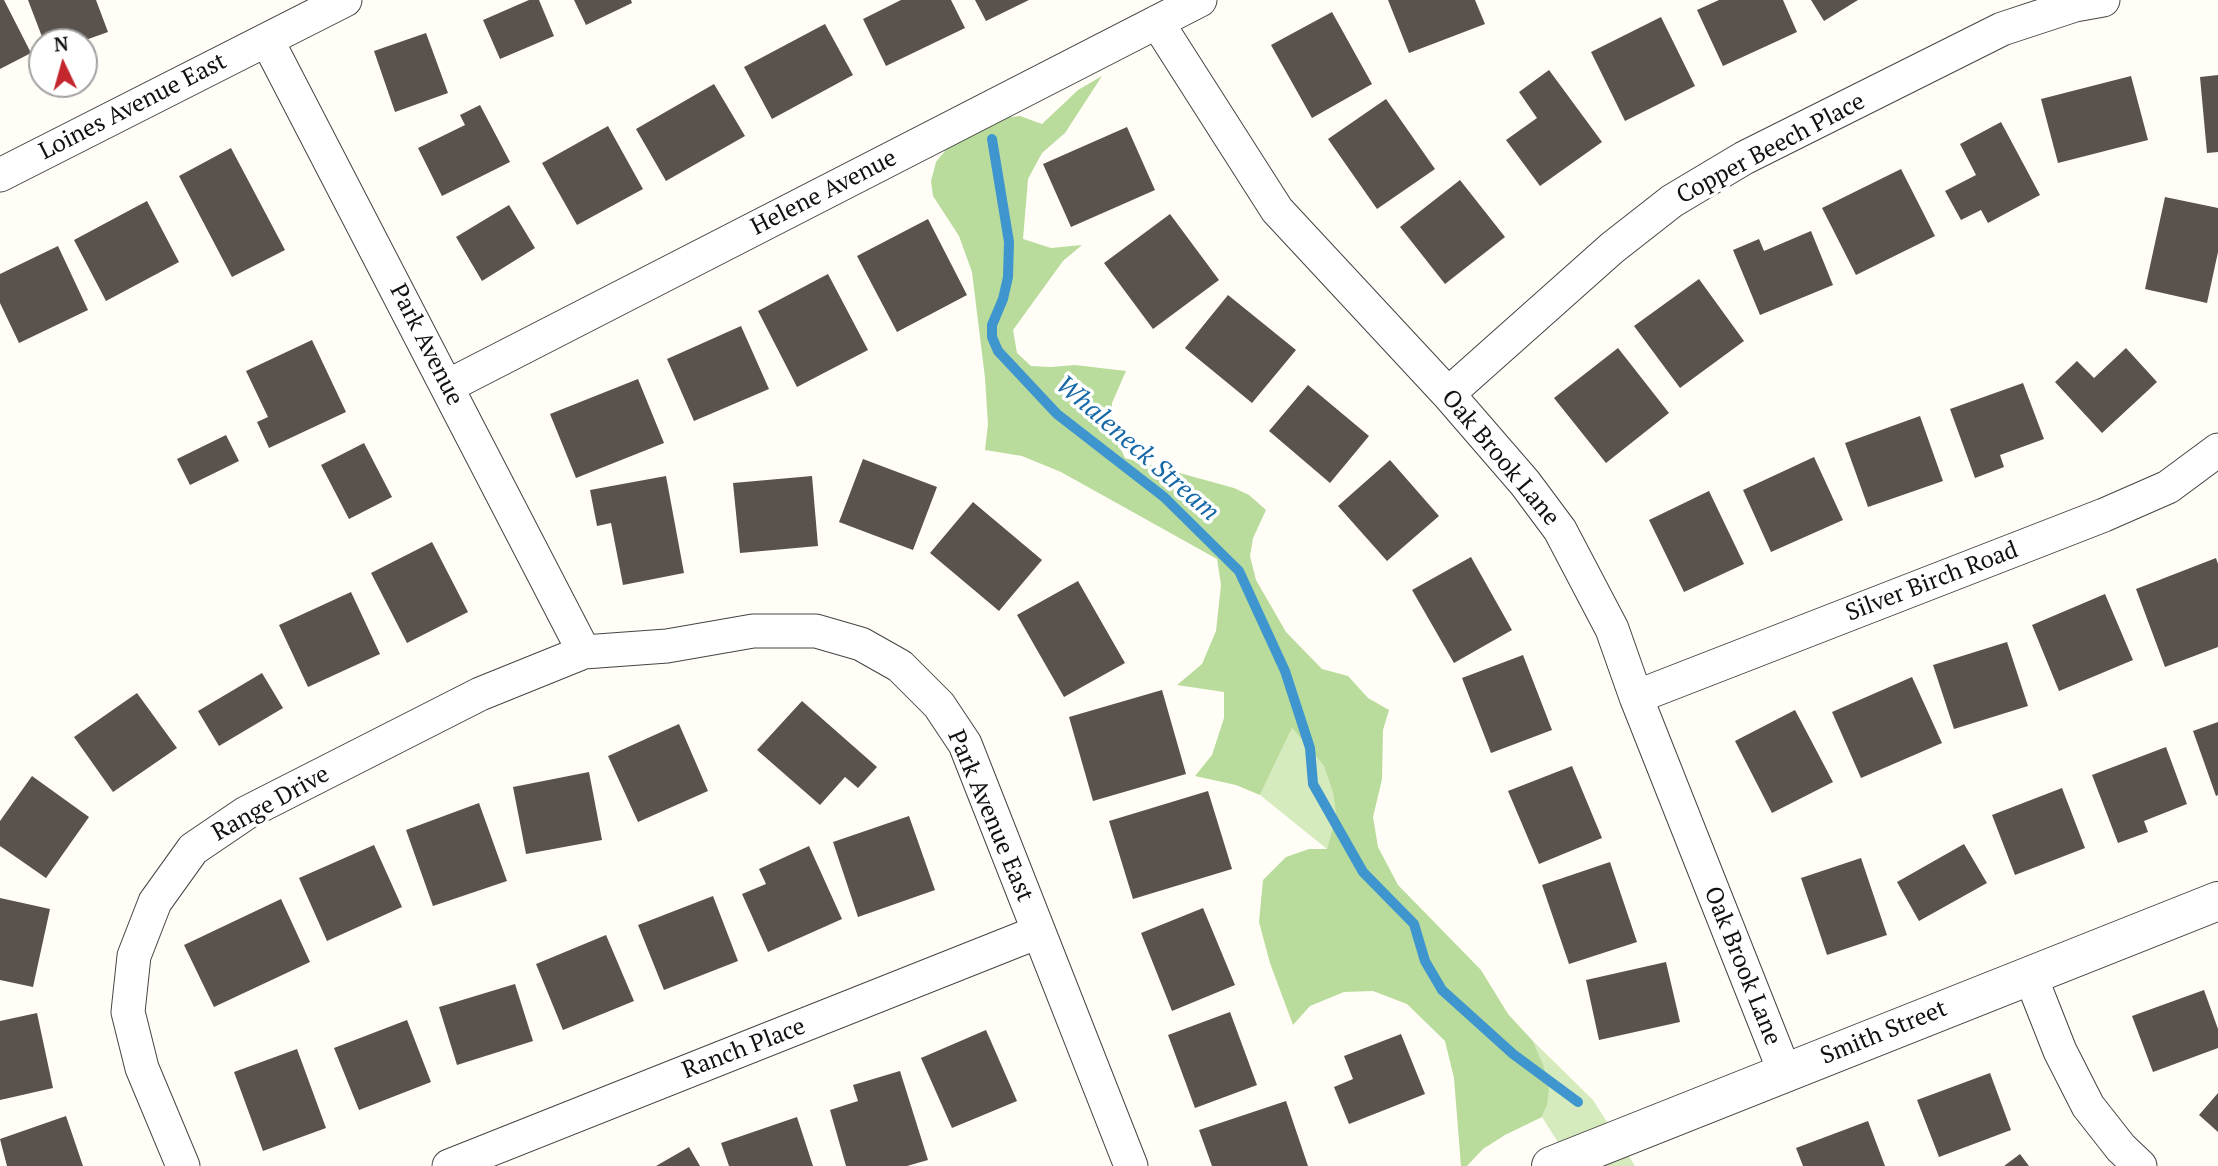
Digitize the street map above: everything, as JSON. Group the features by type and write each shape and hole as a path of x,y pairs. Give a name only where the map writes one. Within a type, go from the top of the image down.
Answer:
{"street":[{"path":"301,11 345,0"},
{"name":"Helene Avenue","path":"448,386 1200,0"},
{"name":"Copper Beech Place","path":"1447,394 1612,247 1684,194 1744,158 2002,29 2075,5 2103,0"},
{"name":"Loines Avenue East","path":"0,175 267,40 301,11"},
{"name":"Oak Brook Lane","path":"1157,22 1277,209 1447,394 1525,483 1560,530 1612,629 1636,698 1785,1073"},
{"name":"Park Avenue","path":"267,40 584,652"},
{"name":"Silver Birch Road","path":"1636,698 2104,515 2168,487 2218,450"},
{"name":"Park Avenue East","path":"584,652 667,646 753,631 816,631 861,644 900,666 940,705 965,744 1131,1166"},
{"name":"Range Drive","path":"183,1166 142,1068 128,1012 134,956 155,902 192,849 246,813 480,694 584,652"},
{"name":"Smith Street","path":"1551,1166 2218,901"},
{"name":"Ranch Place","path":"449,1166 1038,932"},
{"path":"2030,975 2060,1051 2088,1106 2121,1148 2140,1166"}],"green space":[{"path":"1102,76 1065,133 1042,153 1028,179 1023,239 1051,248 1082,245 1063,261 1013,330 1017,353 1031,366 1075,365 1126,371 1112,403 1112,430 1125,458 1234,488 1249,495 1266,510 1253,538 1250,556 1256,580 1286,632 1322,669 1348,676 1368,698 1389,710 1383,730 1382,779 1373,817 1378,847 1398,885 1481,970 1508,1014 1533,1041 1543,1064 1549,1089 1542,1117 1483,1149 1467,1166 1461,1166 1454,1078 1445,1041 1407,1004 1373,991 1344,992 1310,1006 1293,1025 1270,963 1259,922 1263,880 1286,857 1309,849 1327,849 1336,815 1333,793 1324,766 1292,728 1260,795 1236,785 1195,776 1212,755 1224,718 1224,692 1177,685 1202,664 1216,631 1221,585 1217,559 1061,472 1022,456 985,450 988,424 985,378 972,272 959,236 933,196 931,181 936,162 949,146 1001,118 1020,116 1042,124 1078,90"},
{"path":"1292,728 1324,766 1333,793 1336,815 1327,849 1260,795"},
{"path":"1533,1041 1593,1100 1635,1166 1573,1166 1542,1117 1547,1105 1543,1064"}],"building":[{"path":"0,0 4,0 28,47 28,55 0,69"},
{"path":"28,0 96,0 108,32 98,36 98,28 39,28"},
{"path":"529,0 539,0 554,36 500,59 483,20"},
{"path":"574,0 631,0 632,3 586,25"},
{"path":"901,0 951,0 965,28 886,66 863,19"},
{"path":"975,0 1029,0 986,21"},
{"path":"1388,0 1475,0 1485,24 1409,53"},
{"path":"1719,0 1783,0 1797,32 1723,66 1697,10"},
{"path":"1811,0 1858,0 1824,21"},
{"path":"1332,12 1372,84 1312,118 1271,45"},
{"path":"1661,17 1695,86 1625,121 1591,52"},
{"path":"825,24 853,75 772,119 744,67"},
{"path":"426,33 448,93 395,112 374,51"},
{"path":"1549,70 1602,142 1540,186 1506,140 1537,118 1519,92"},
{"path":"2218,75 2218,152 2207,153 2200,77"},
{"path":"2131,76 2148,140 2058,163 2041,99"},
{"path":"714,84 745,136 666,181 636,129"},
{"path":"1386,99 1435,169 1377,209 1328,139"},
{"path":"480,105 510,162 442,196 418,148 465,125 460,115"},
{"path":"2001,122 2040,195 1988,223 1981,210 1961,220 1945,191 1976,175 1960,144"},
{"path":"608,126 643,189 577,225 542,163"},
{"path":"1127,127 1155,190 1071,227 1043,164"},
{"path":"231,148 285,250 232,277 179,176"},
{"path":"1901,169 1935,236 1856,275 1822,208"},
{"path":"1460,180 1505,237 1445,284 1400,227"},
{"path":"2165,197 2218,208 2218,252 2207,303 2145,289"},
{"path":"147,201 179,262 106,301 74,240"},
{"path":"509,205 535,248 482,281 456,237"},
{"path":"1170,214 1219,280 1153,329 1104,263"},
{"path":"928,219 967,295 897,332 857,256"},
{"path":"1811,231 1833,285 1760,315 1733,250 1759,239 1764,251"},
{"path":"58,246 88,310 19,343 0,303 0,274"},
{"path":"828,274 868,350 797,387 758,311"},
{"path":"1699,279 1744,341 1680,388 1634,326"},
{"path":"1228,295 1296,350 1252,403 1185,348"},
{"path":"741,326 769,389 694,421 667,359"},
{"path":"312,340 346,412 269,448 257,422 268,417 246,371"},
{"path":"1618,348 1669,413 1606,463 1554,398"},
{"path":"2126,348 2157,382 2102,433 2055,382 2077,361 2094,378"},
{"path":"638,379 664,443 576,478 550,414"},
{"path":"2023,383 2044,439 2000,455 2004,467 1975,478 1950,409"},
{"path":"1308,385 1369,436 1330,483 1269,431"},
{"path":"1920,416 1943,481 1868,507 1845,443"},
{"path":"226,435 239,461 190,485 177,459"},
{"path":"364,443 392,497 349,519 321,465"},
{"path":"1814,457 1843,520 1771,552 1743,490"},
{"path":"863,459 937,487 913,550 839,522"},
{"path":"1390,460 1439,516 1387,561 1338,506"},
{"path":"666,476 684,573 623,585 611,523 597,526 590,490"},
{"path":"812,476 818,546 740,553 733,483"},
{"path":"1709,491 1744,564 1684,592 1649,520"},
{"path":"973,502 1042,560 999,611 930,553"},
{"path":"432,542 468,612 407,643 371,573"},
{"path":"1471,557 1512,630 1454,663 1412,590"},
{"path":"2216,558 2218,647 2165,667 2136,589"},
{"path":"1078,581 1125,663 1064,697 1017,615"},
{"path":"351,592 380,654 308,687 279,625"},
{"path":"2105,594 2133,660 2059,691 2032,625"},
{"path":"2007,642 2028,706 1954,729 1933,665"},
{"path":"1523,655 1552,730 1491,753 1462,678"},
{"path":"262,673 283,708 219,746 198,711"},
{"path":"1912,677 1942,743 1861,778 1832,712"},
{"path":"1162,690 1186,774 1093,801 1069,717"},
{"path":"137,693 177,748 113,792 74,737"},
{"path":"802,701 877,767 858,788 845,777 820,805 757,750"},
{"path":"1795,710 1833,782 1772,813 1735,741"},
{"path":"2218,722 2218,795 2216,796 2193,731"},
{"path":"679,724 708,791 638,822 608,756"},
{"path":"2166,747 2187,804 2144,821 2148,832 2118,843 2092,775"},
{"path":"1572,766 1602,838 1539,864 1508,791"},
{"path":"589,772 602,840 526,854 513,787"},
{"path":"32,776 89,817 46,878 0,846 0,821"},
{"path":"2062,788 2085,848 2015,875 1992,815"},
{"path":"1208,791 1232,869 1133,899 1109,821"},
{"path":"479,803 507,881 433,906 406,830"},
{"path":"909,816 935,890 858,917 833,842"},
{"path":"1964,844 1987,883 1919,921 1897,882"},
{"path":"374,845 402,907 327,941 299,878"},
{"path":"809,846 842,919 768,952 742,894 766,884 759,869"},
{"path":"1861,858 1887,935 1827,955 1801,878"},
{"path":"1610,862 1637,942 1569,964 1542,885"},
{"path":"713,896 738,961 664,990 638,925"},
{"path":"0,898 50,909 33,987 0,980"},
{"path":"281,899 310,962 214,1007 184,945"},
{"path":"1203,908 1235,985 1172,1011 1141,933"},
{"path":"606,935 634,1001 563,1030 536,964"},
{"path":"1666,962 1680,1022 1599,1040 1586,980"},
{"path":"515,984 533,1041 457,1065 439,1007"},
{"path":"2204,990 2218,1029 2218,1048 2153,1072 2132,1016"},
{"path":"1230,1012 1257,1085 1195,1108 1168,1035"},
{"path":"37,1013 53,1088 0,1100 0,1021"},
{"path":"407,1020 431,1082 359,1110 334,1048"},
{"path":"986,1030 1017,1101 952,1128 921,1058"},
{"path":"1401,1034 1425,1094 1349,1124 1334,1087 1353,1079 1344,1056"},
{"path":"297,1049 326,1128 263,1151 234,1072"},
{"path":"900,1071 928,1160 907,1166 846,1166 830,1110 858,1101 853,1085"},
{"path":"1990,1073 2011,1130 1939,1157 1917,1100"},
{"path":"2218,1093 2218,1132 2199,1115"},
{"path":"1286,1101 1308,1166 1212,1166 1199,1130"},
{"path":"66,1116 83,1166 7,1166 0,1139"},
{"path":"797,1117 813,1166 729,1166 721,1143"},
{"path":"1868,1121 1885,1166 1803,1166 1796,1148"},
{"path":"689,1147 700,1166 656,1166"},
{"path":"2020,1154 2029,1166 2004,1166"}],"waterway":[{"name":"Whaleneck Stream","path":"992,139 1009,242 1008,277 1003,299 992,325 992,337 998,351 1057,414 1164,497 1239,571 1285,671 1310,748 1313,784 1363,872 1414,924 1425,961 1442,990 1513,1054 1578,1102"}]}
